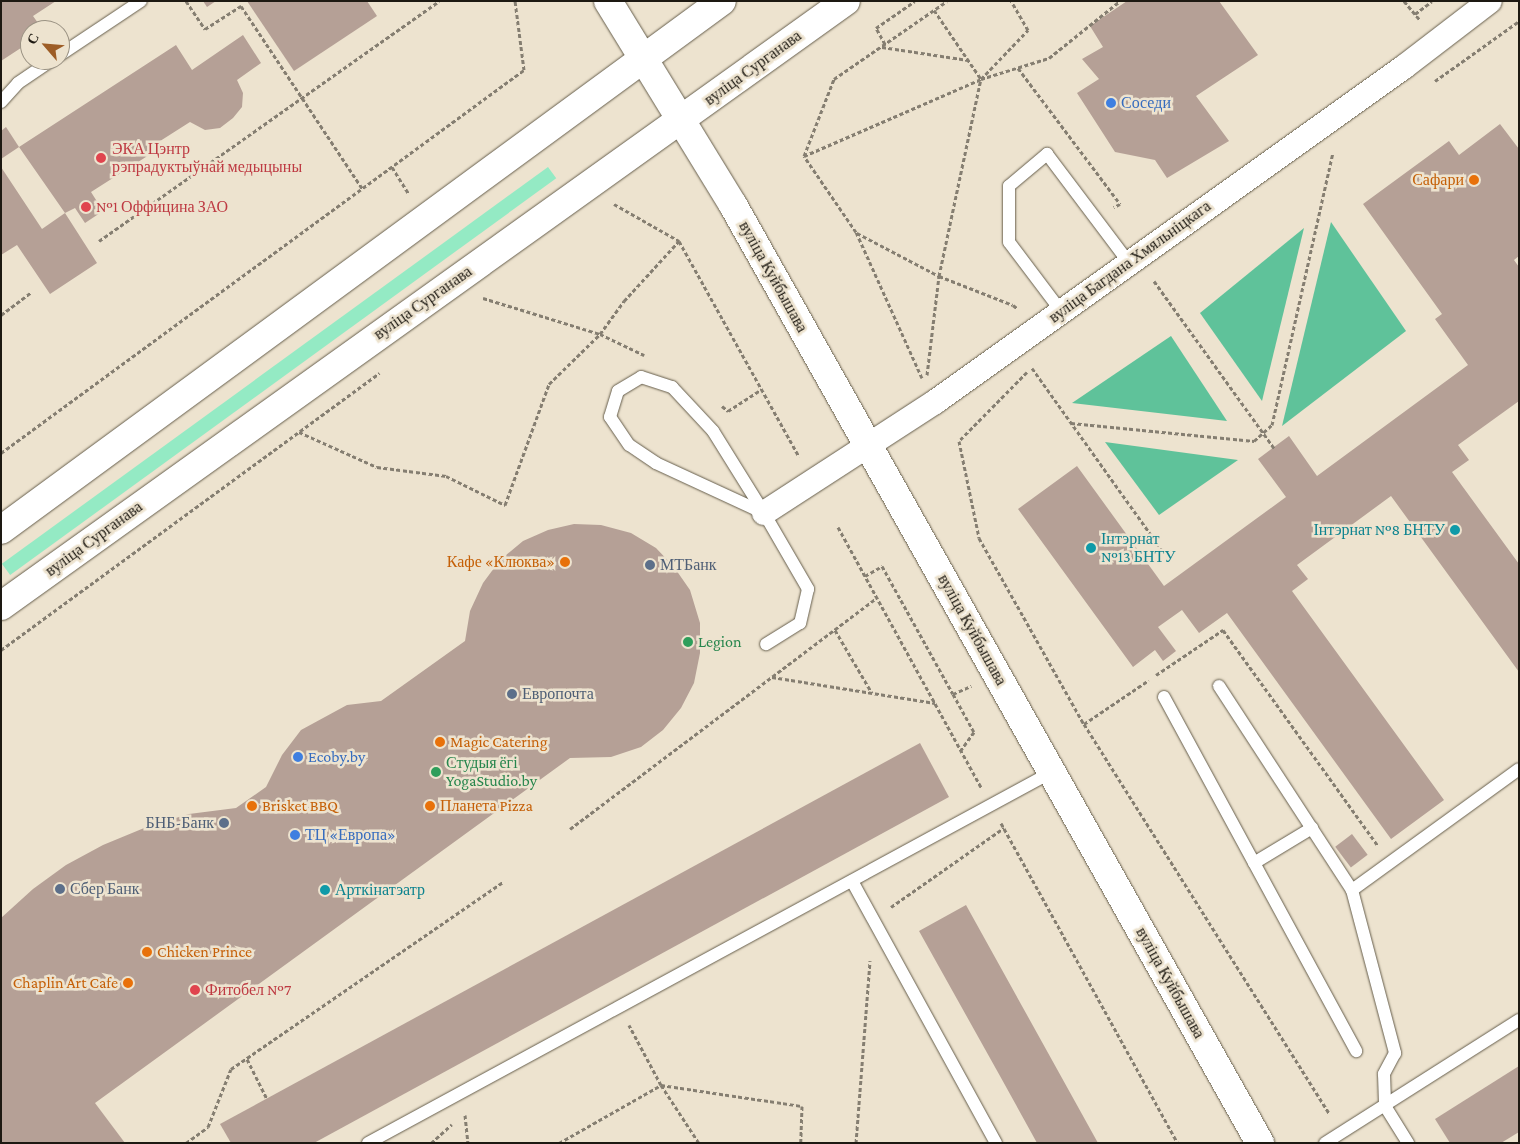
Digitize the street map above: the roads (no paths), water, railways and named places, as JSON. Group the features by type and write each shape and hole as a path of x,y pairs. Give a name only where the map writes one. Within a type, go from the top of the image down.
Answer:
{"main road":[{"name":"вуліца Куйбышава","path":"608,1 733,205 1260,1143"},
{"path":"4,521 722,1"},
{"name":"вуліца Сурганава","path":"1,606 846,1"}],"street":[{"name":"вуліца Багдана Хмяльніцкага","path":"764,513 867,444 935,402 1404,66 1490,1"}],"lane":[{"path":"70,48 141,1"},
{"path":"1,102 18,82 37,70"},
{"path":"1061,311 1009,242 1009,186 1047,154 1128,263"},
{"path":"764,513 656,463 629,445 610,416 618,391 641,376 672,387 713,431 764,513 808,589 800,622 766,644"},
{"path":"1219,686 1352,890 1395,1053 1384,1074 1385,1106 1408,1143"},
{"path":"1164,697 1356,1051"},
{"path":"1352,890 1519,769"},
{"path":"368,1143 1052,772"},
{"path":"1254,863 1312,828"},
{"path":"852,881 996,1143"},
{"path":"1324,1143 1519,1020"}],"place":[{"name":"Соседи","path":"1111,103"},
{"name":"ЭКА Цэнтр рэпрадуктыўнай медыцыны","path":"101,158"},
{"name":"Сафари","path":"1474,180"},
{"name":"№1 Оффицина ЗАО","path":"86,207"},
{"name":"Інтэрнат №8 БНТУ","path":"1455,530"},
{"name":"Інтэрнат №13 БНТУ","path":"1091,548"},
{"name":"Кафе «Клюква»","path":"565,562"},
{"name":"МТБанк","path":"650,565"},
{"name":"Legion","path":"688,642"},
{"name":"Европочта","path":"512,694"},
{"name":"Magic Catering","path":"440,742"},
{"name":"Ecoby.by","path":"298,757"},
{"name":"Студыя ёгі YogaStudio.by","path":"436,772"},
{"name":"Brisket BBQ","path":"252,806"},
{"name":"Планета Pizza","path":"430,806"},
{"name":"БНБ-Банк","path":"224,823"},
{"name":"ТЦ «Европа»","path":"295,835"},
{"name":"Сбер Банк","path":"60,889"},
{"name":"Арткінатэатр","path":"325,890"},
{"name":"Chicken Prince","path":"147,952"},
{"name":"Chaplin Art Cafe","path":"128,983"},
{"name":"Фитобел №7","path":"195,990"}]}
